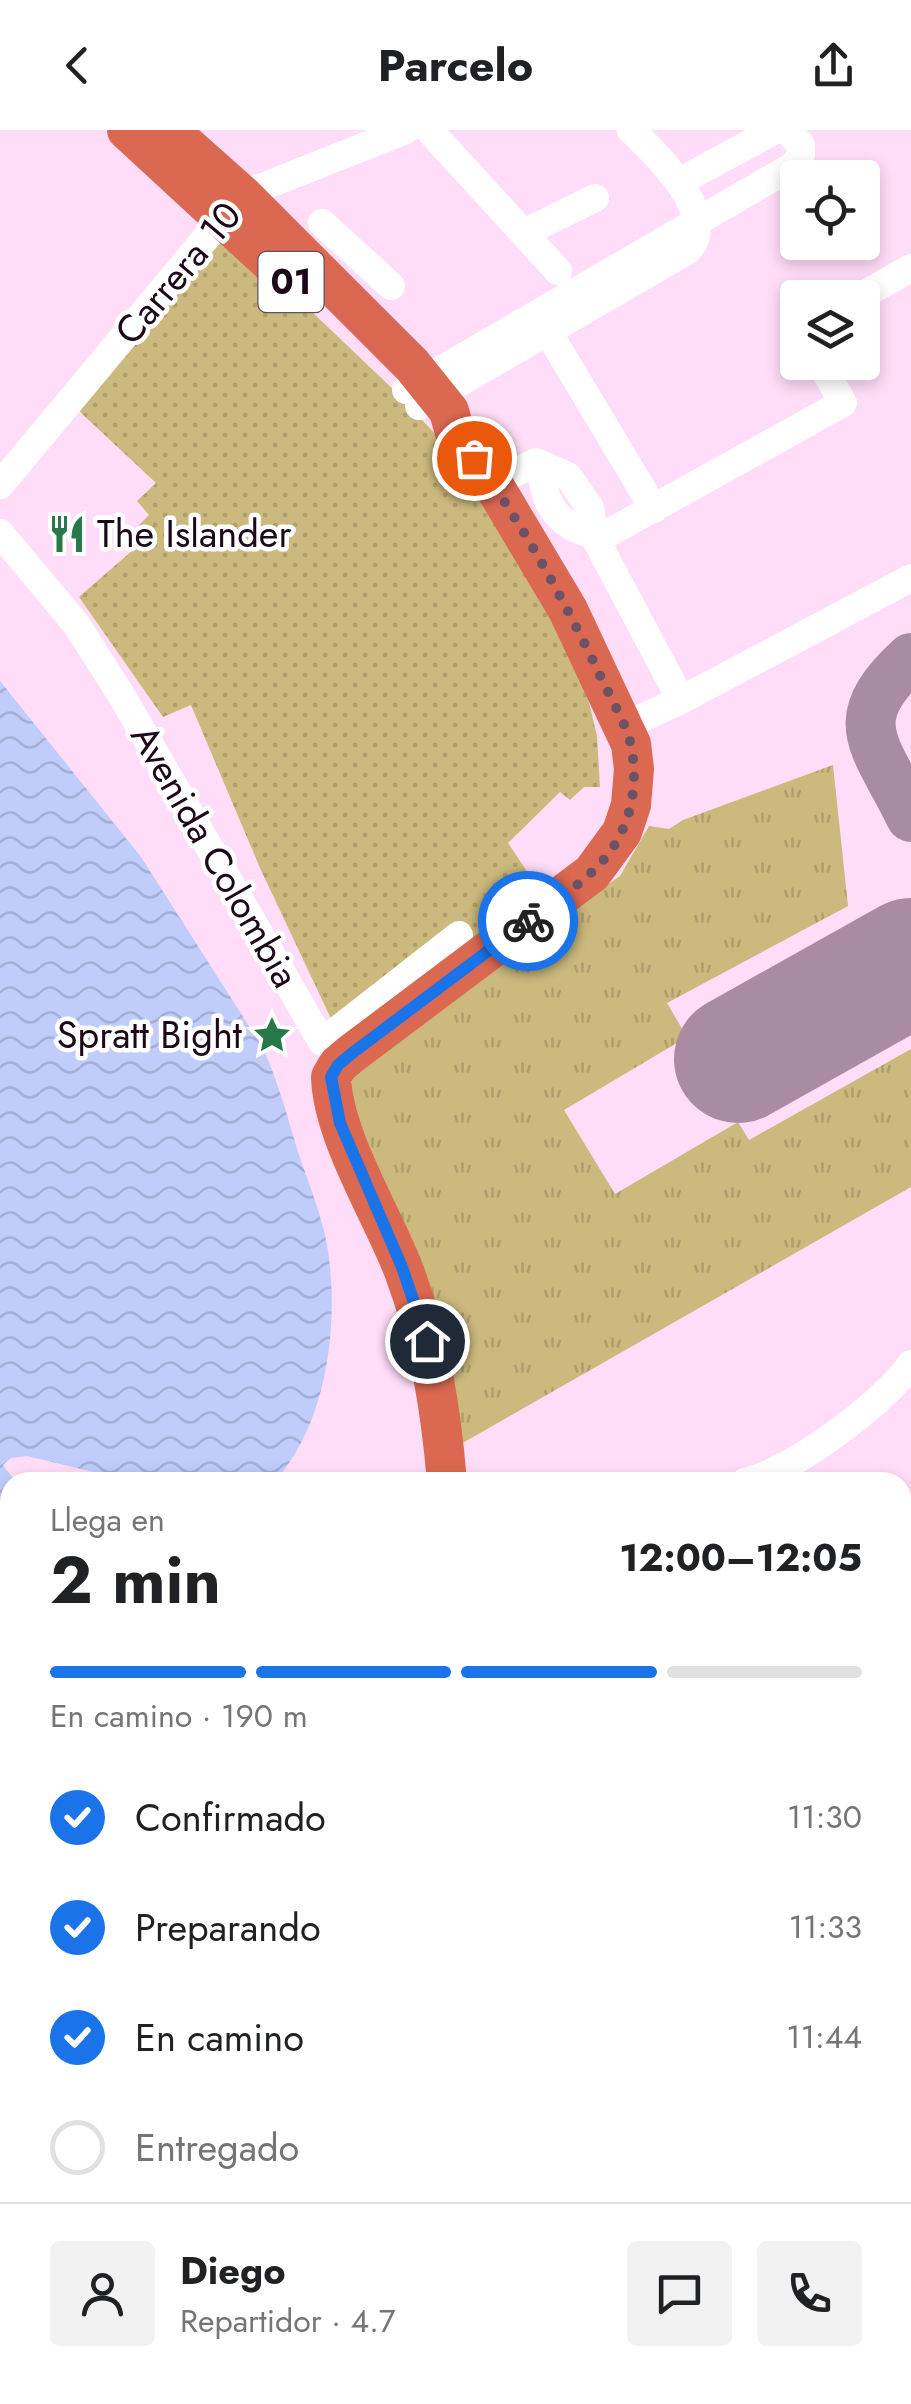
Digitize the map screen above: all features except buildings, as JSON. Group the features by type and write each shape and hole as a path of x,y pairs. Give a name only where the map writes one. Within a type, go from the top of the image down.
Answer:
{"highway":[{"name":"01","path":"128,130 232,205"},
{"name":"01","path":"169,130 232,205 316,290 422,392 450,411 455,432 493,484 568,610 625,726 634,769 631,805 622,832 592,873 351,1054 331,1077 340,1123 402,1267 427,1341 438,1393 446,1472"}],"street":[{"name":"Carrera 10","path":"0,484 232,205 406,130"},
{"path":"429,130 558,271"},
{"path":"637,136 670,130"},
{"path":"679,182 774,130"},
{"path":"422,392 793,166 801,145 787,130"},
{"path":"637,136 679,182 699,220"},
{"path":"524,234 595,198"},
{"path":"322,223 391,286"},
{"path":"316,290 354,252"},
{"path":"880,286 911,268"},
{"path":"541,321 654,509"},
{"path":"595,538 843,403 830,380"},
{"path":"493,484 532,463 543,467 544,489 554,511 563,524 595,538 681,700"},
{"name":"Avenida Colombia","path":"0,532 76,624 120,693 322,1042 459,935"},
{"path":"625,726 911,578"},
{"path":"772,1472 801,1458 906,1382"}],"green space":[{"path":"224,228 398,394 461,462 514,540 587,694 597,736 600,787 584,787 570,800 560,792 508,843 544,897 342,1042 260,868 191,705 163,717 79,597 134,549 125,539 149,515 137,501 156,483 79,411"},
{"path":"833,765 848,906 667,1003 687,1037 564,1110 615,1194 738,1122 749,1140 911,1049 911,1187 459,1445 357,1119 350,1086 357,1069 478,976 620,876 649,826 669,829 683,820"}],"water":[{"path":"0,681 141,857 263,1048 323,1225 332,1311 325,1373 317,1403 306,1432 282,1472 93,1472 27,1456 11,1458 3,1465 8,1472 0,1472"}],"taxiway":[{"path":"911,658 889,680 871,717 877,751 911,817"}],"runway":[{"path":"738,1059 911,962"}],"way so far":[{"path":"474,458 568,610 625,726 634,769 631,805 609,854 592,873 528,921"}],"place":[{"name":"The Islander","path":"67,534"},
{"name":"Spratt Bight","path":"272,1035"}],"route":[{"path":"427,1341 402,1267 340,1123 331,1077 351,1054 528,921"}]}
